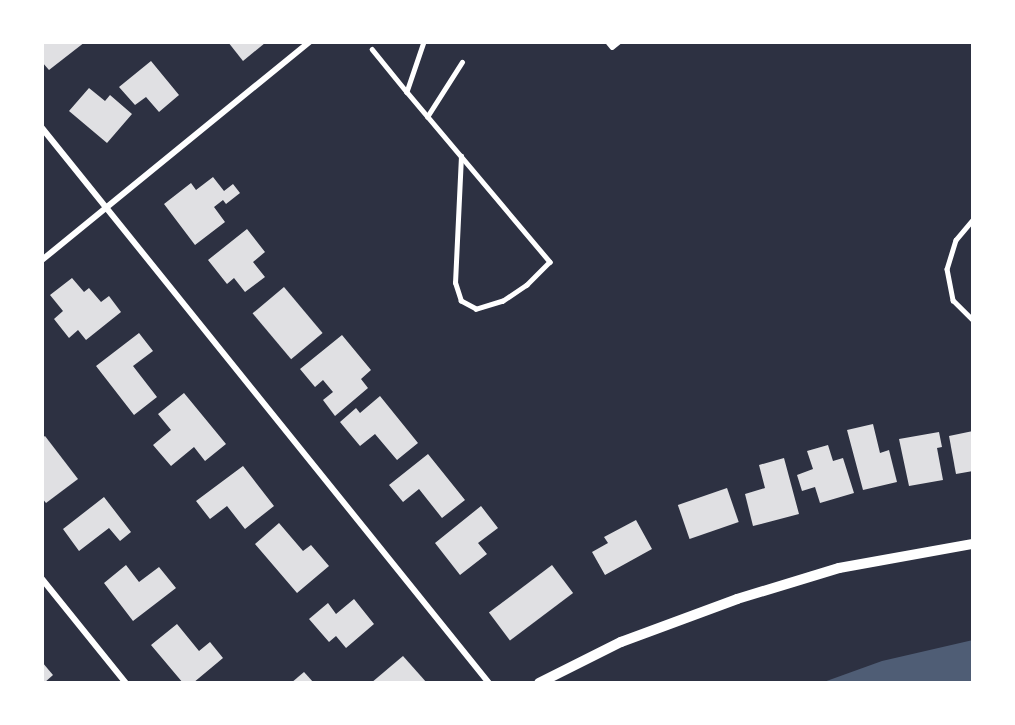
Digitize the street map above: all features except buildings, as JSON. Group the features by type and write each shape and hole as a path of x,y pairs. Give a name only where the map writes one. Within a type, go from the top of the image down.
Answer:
{"street":[{"path":"42,260 309,42"},
{"path":"42,128 489,683"},
{"path":"539,683 621,642 737,599 839,568 973,544"},
{"path":"42,579 126,683"}],"lane":[{"path":"407,92 424,42"},
{"path":"608,42 612,47 618,42"},
{"path":"372,49 550,262 527,285 503,301 476,309 461,301 455,283 461,156"},
{"path":"428,117 462,62"},
{"path":"973,220 956,240 947,269 953,300 973,320"}],"water":[{"path":"973,640 973,683 821,683 882,661"}]}
